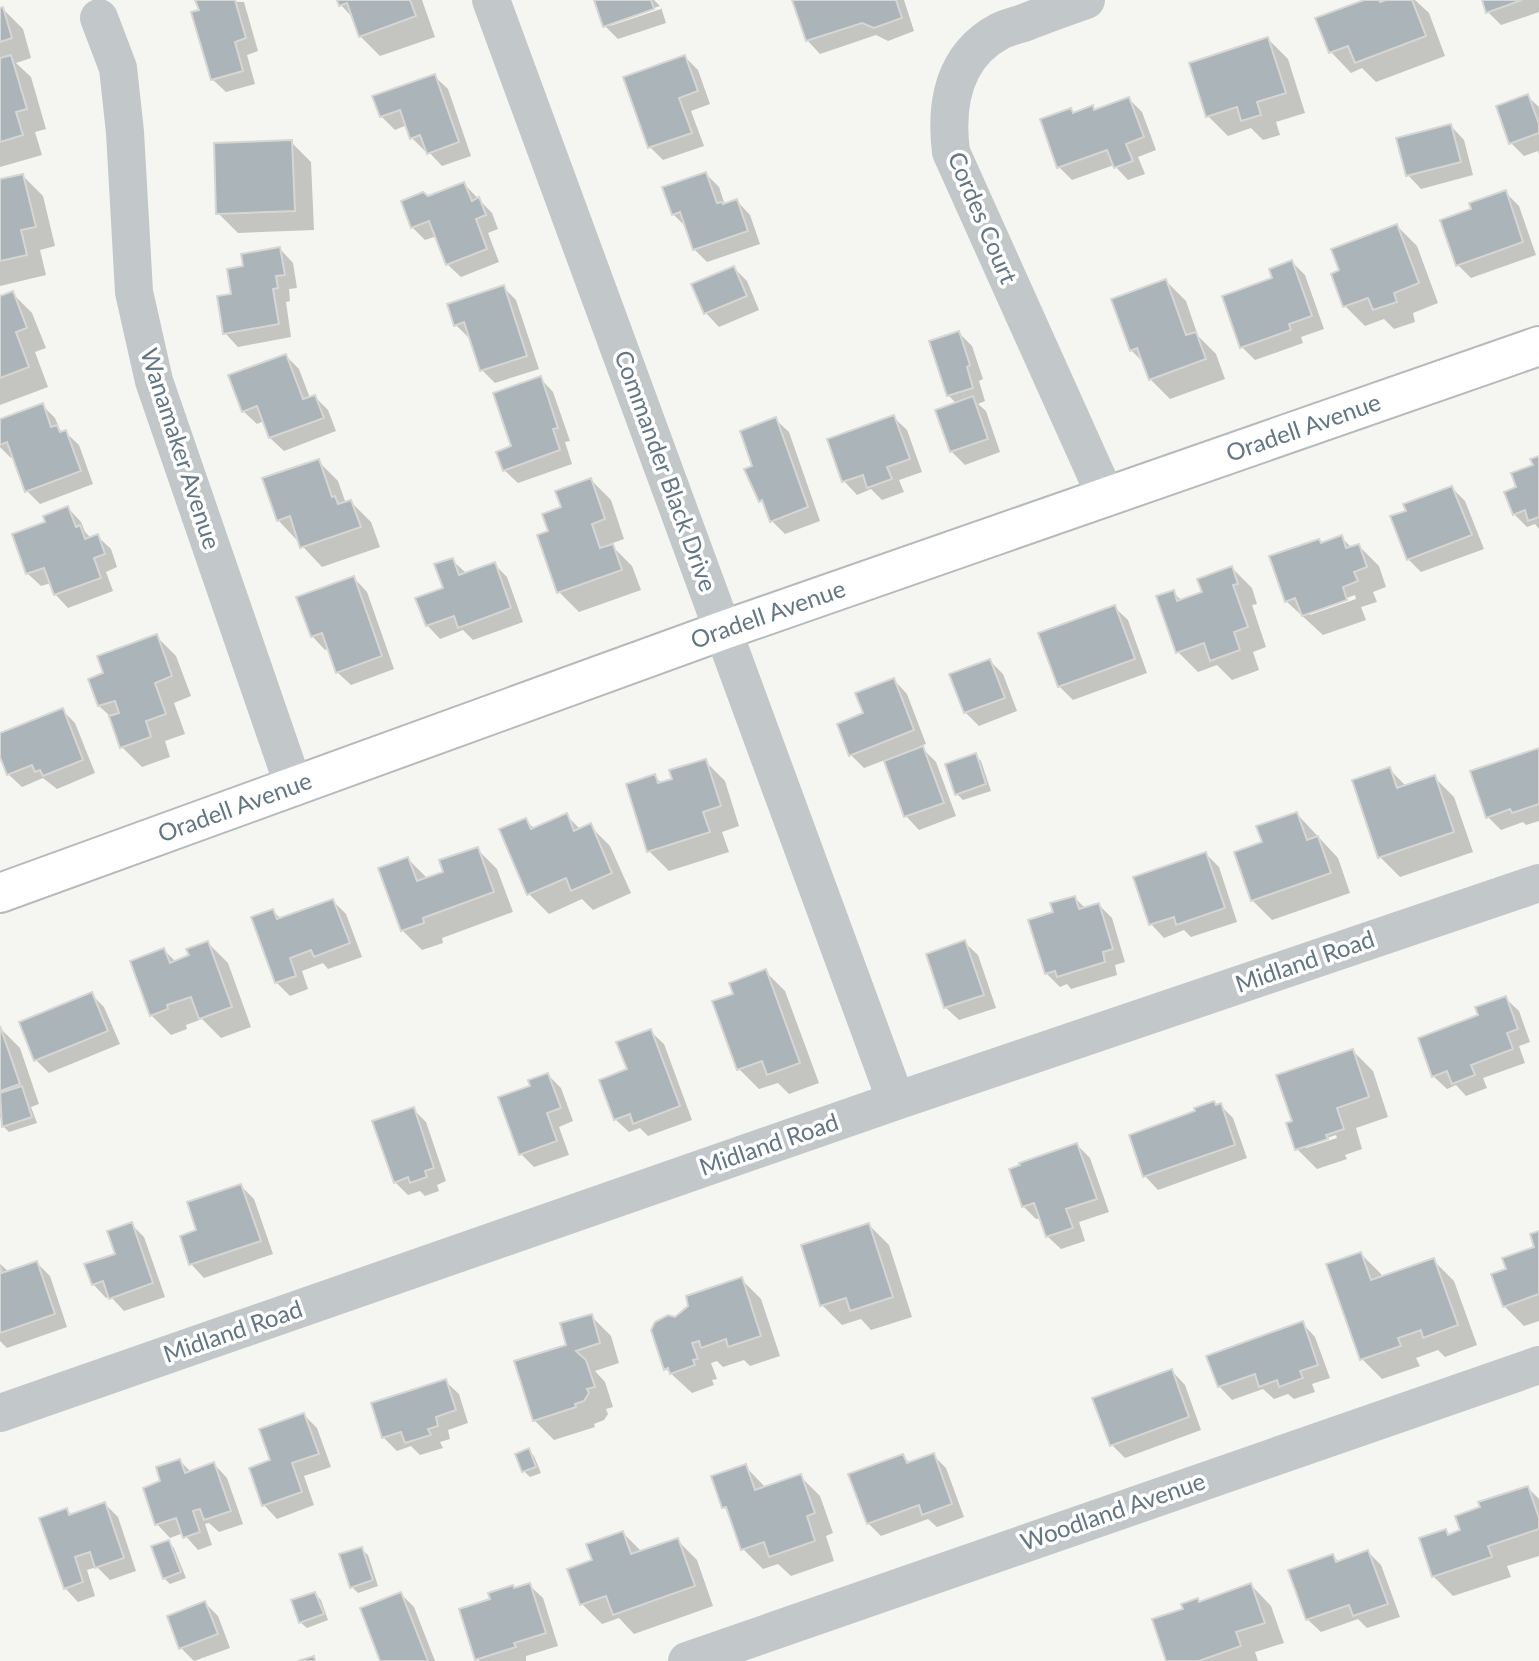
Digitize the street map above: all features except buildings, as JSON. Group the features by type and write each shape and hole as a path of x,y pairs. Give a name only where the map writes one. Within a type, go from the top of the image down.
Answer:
{"main road":[{"name":"Oradell Avenue","path":"0,893 724,630 1539,346"}],"street":[{"name":"Commander Black Drive","path":"491,0 896,1101"},
{"name":"Cordes Court","path":"1086,0 1000,31 977,49 960,73 950,97 947,122 951,152 1106,496"},
{"name":"Wanamaker Avenue","path":"99,19 118,68 126,144 134,292 154,381 294,787"},
{"name":"Midland Road","path":"0,1413 896,1101 1539,883"},
{"name":"Woodland Avenue","path":"687,1661 1539,1365"}]}
